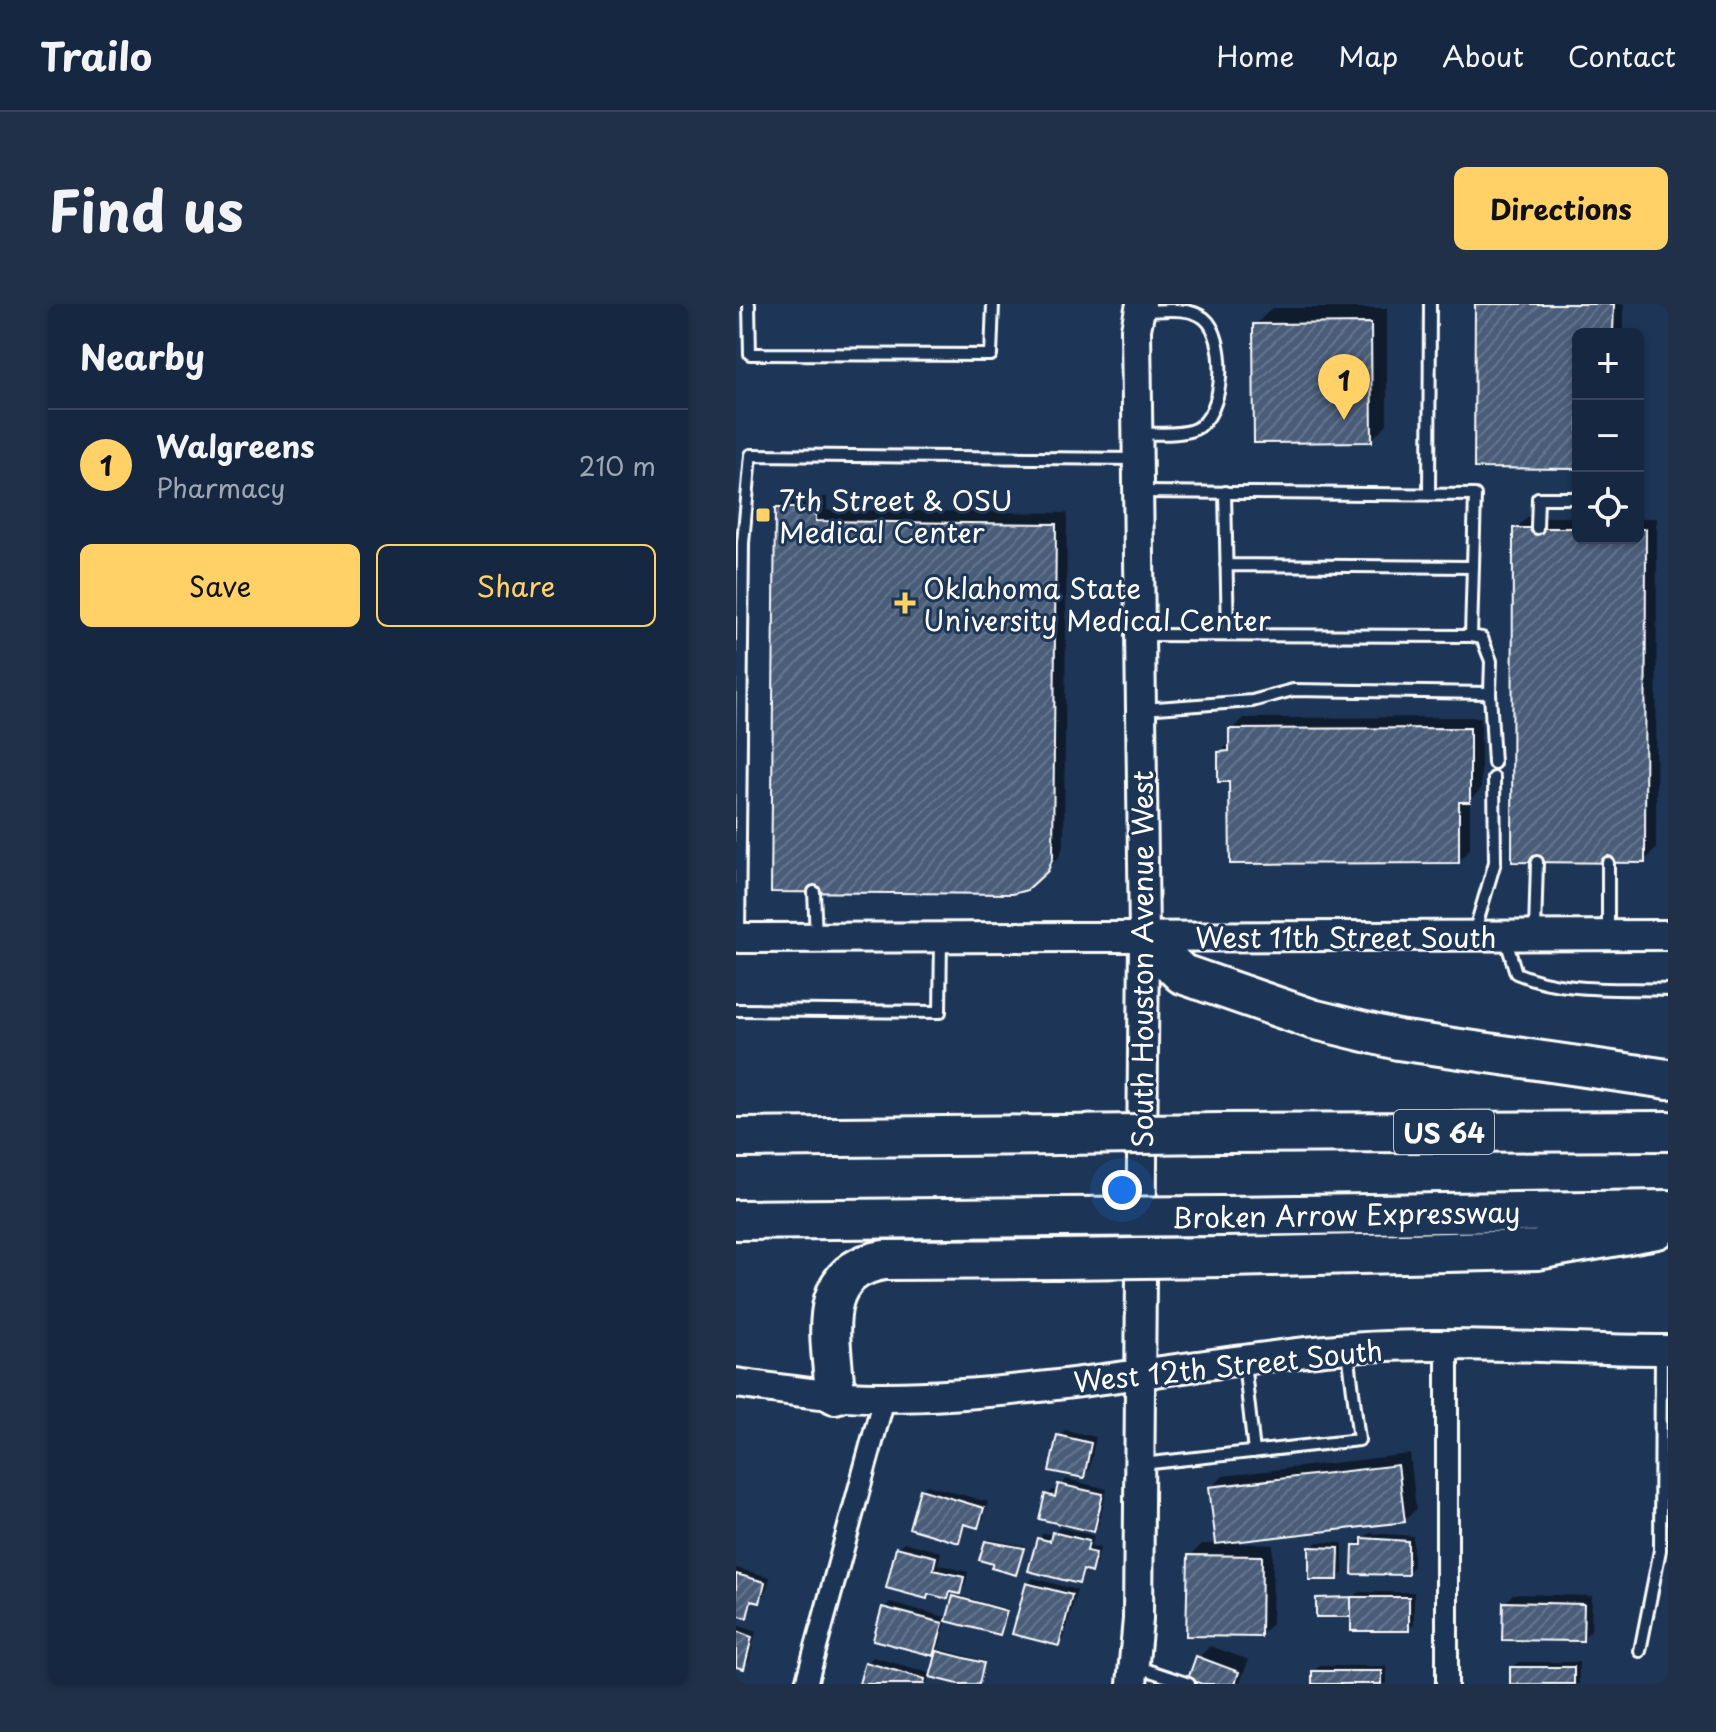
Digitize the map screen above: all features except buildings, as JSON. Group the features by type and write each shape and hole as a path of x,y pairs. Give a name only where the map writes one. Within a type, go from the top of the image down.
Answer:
{"highway":[{"path":"1144,937 1182,974 1312,1019 1398,1040 1668,1079"},
{"name":"US 64","path":"736,1138 1668,1131"},
{"name":"Broken Arrow Expressway","path":"736,1220 1668,1210"},
{"path":"835,1394 830,1309 835,1291 858,1268 884,1260 1537,1250 1668,1228"}],"main road":[{"name":"South Houston Avenue West","path":"1133,1675 1139,1465 1144,937 1134,312"},
{"name":"West 11th Street South","path":"737,938 1668,935"},
{"name":"West 12th Street South","path":"736,1383 884,1398 1029,1388 1347,1349 1447,1346 1665,1350"}],"street":[{"path":"1447,1346 1447,1684"},
{"path":"806,1684 884,1398"}],"lane":[{"path":"749,304 750,354 991,355 993,304"},
{"path":"1429,495 1430,304"},
{"path":"737,938 740,605 751,455 1137,446 1194,430 1208,420 1220,389 1217,340 1203,317 1188,311 1134,312"},
{"path":"1138,492 1475,495 1471,636"},
{"path":"1225,492 1228,635"},
{"path":"1537,528 1538,498 1572,498"},
{"path":"1226,565 1473,567"},
{"path":"1140,635 1482,638 1491,661 1494,763"},
{"path":"1141,709 1252,701 1293,690 1490,693"},
{"path":"1473,936 1495,862 1494,778"},
{"path":"1535,935 1537,862"},
{"path":"1608,863 1608,935"},
{"path":"814,892 816,938"},
{"path":"1504,935 1516,973 1538,982 1560,986 1668,990"},
{"path":"736,1010 940,1012 941,938"},
{"path":"1139,1465 1359,1440 1347,1349"},
{"path":"1640,1651 1660,1550 1665,1350"},
{"path":"1243,1360 1254,1452"},
{"path":"1133,1675 1189,1684"}],"place":[{"name":"Walgreens","path":"1344,420"},
{"name":"7th Street & OSU Medical Center","path":"763,515"},
{"name":"Oklahoma State University Medical Center","path":"905,603"}]}
